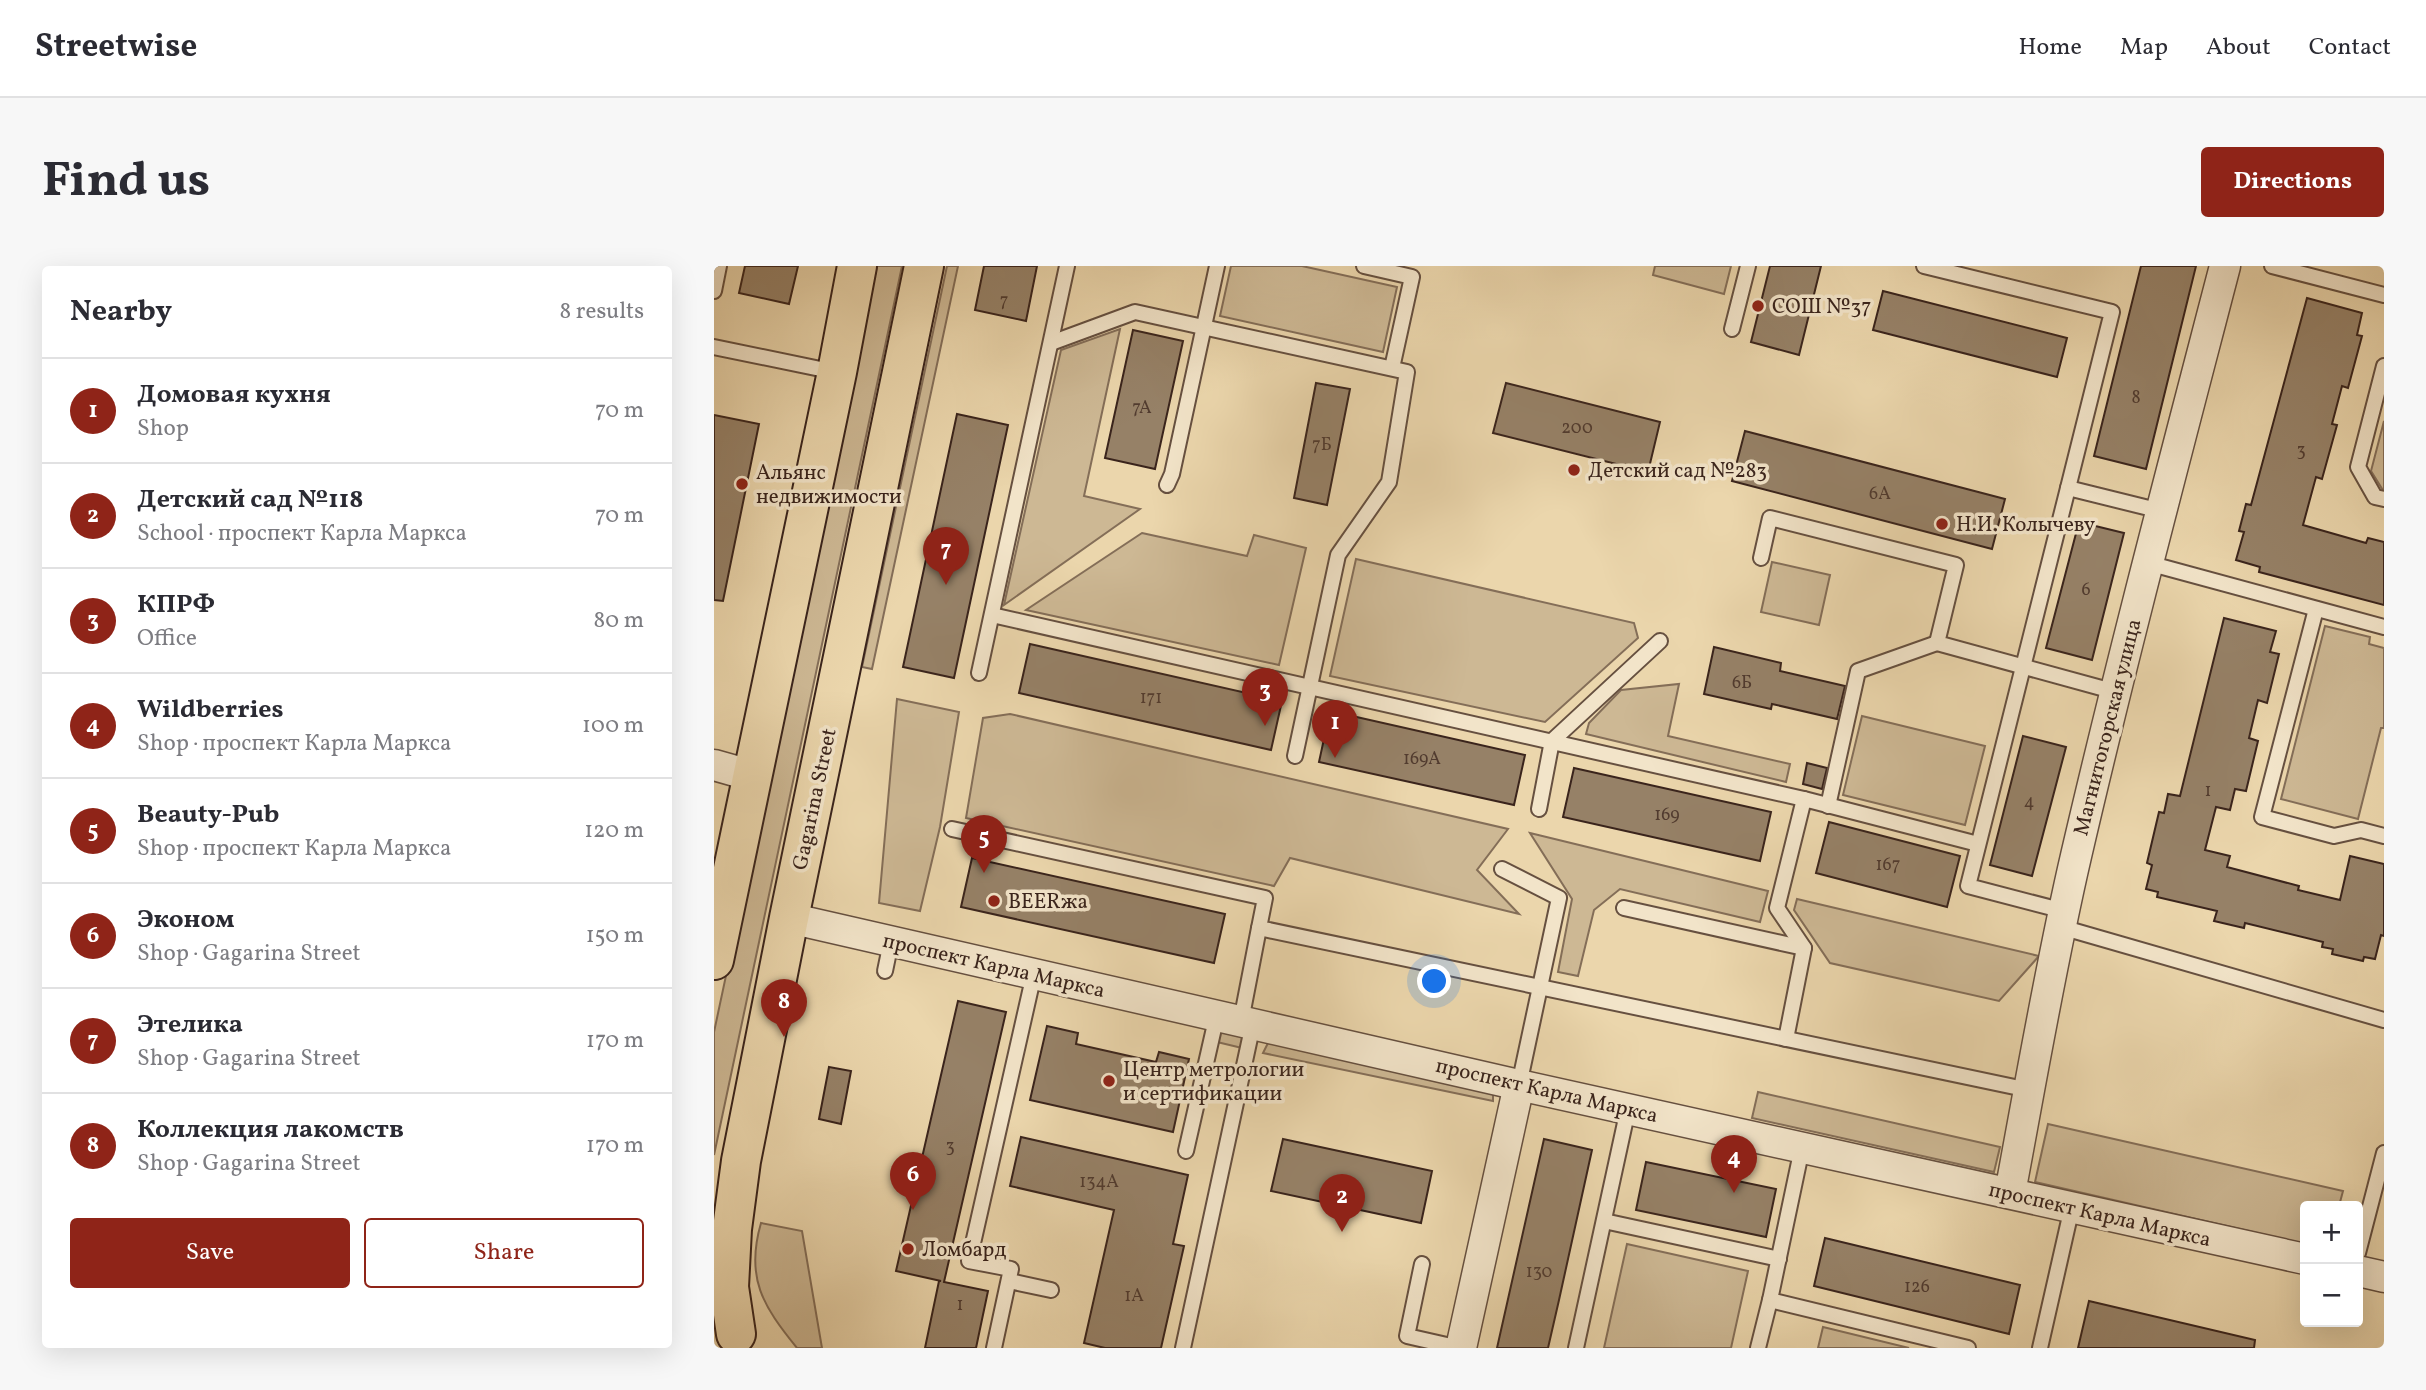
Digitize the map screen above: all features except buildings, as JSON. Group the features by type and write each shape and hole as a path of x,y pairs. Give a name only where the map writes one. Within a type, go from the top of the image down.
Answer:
{"main road":[{"path":"714,960 857,266"},
{"name":"Gagarina Street","path":"733,1331 729,1287 741,1161 924,266"}],"street":[{"name":"Магнитогорская улица","path":"2010,1193 2062,919 2148,563 2225,266"},
{"path":"714,765 753,776"},
{"name":"проспект Карла Маркса","path":"789,918 888,956 1034,974 1519,1085 2300,1258"},
{"path":"1461,1348 1519,1085"},
{"path":"2363,1272 2384,1277"}],"lane":[{"path":"714,291 719,266"},
{"path":"979,673 1067,266"},
{"path":"1167,485 1172,474 1217,266"},
{"path":"1364,266 1412,277 1392,368"},
{"path":"1732,329 1748,266"},
{"path":"1924,266 2112,312 1968,886 2062,919 2384,1020"},
{"path":"2272,266 2384,295"},
{"path":"1051,343 1135,312 1408,372 1389,482 1338,555 1294,756"},
{"path":"714,347 837,372"},
{"path":"2384,366 2358,467 2375,497 2384,499"},
{"path":"2068,488 2161,511"},
{"path":"1761,558 1770,518 1956,565 1937,643"},
{"path":"2148,563 2384,627"},
{"path":"2316,609 2262,817 2334,836 2361,830 2384,836"},
{"path":"992,615 1804,799 1978,844"},
{"path":"1539,809 1552,741 1660,641"},
{"path":"1828,806 1855,670 1937,643 2116,692"},
{"path":"1786,1039 1804,948 1777,908 1804,799"},
{"path":"951,829 1265,898 1237,1020 1183,1348"},
{"path":"1502,869 1559,898 1519,1085"},
{"path":"1624,908 1804,948"},
{"path":"1259,928 2029,1090"},
{"path":"994,1348 1011,1269 969,1261 1034,974"},
{"path":"1186,1151 1237,1020"},
{"path":"1576,1348 1628,1109"},
{"path":"1759,1348 1802,1148"},
{"path":"2363,1234 2384,1153"},
{"path":"2040,1348 2071,1207"},
{"path":"1604,1221 1779,1259"},
{"path":"1422,1264 1406,1336 1461,1348"},
{"path":"1009,1281 1051,1290"},
{"path":"1770,1300 1968,1348"}],"shaded area":[{"path":"877,266 902,266 714,1155 714,1032"},
{"path":"947,266 958,266 872,669 862,667"},
{"path":"1231,266 1302,266 1397,287 1383,352 1220,316"},
{"path":"1655,266 1731,266 1724,294 1653,275"},
{"path":"1120,329 1084,496 1140,509 1004,605 1061,350"},
{"path":"2384,421 2384,492 2371,471"},
{"path":"1142,533 1247,556 1254,535 1306,548 1279,665 1026,610"},
{"path":"1356,559 1634,623 1638,638 1545,722 1330,676"},
{"path":"1772,562 1830,575 1819,625 1761,612"},
{"path":"2325,626 2370,637 2369,644 2384,648 2384,728 2381,728 2358,819 2281,799"},
{"path":"1679,684 1668,736 1790,764 1786,782 1586,734 1589,723 1621,690"},
{"path":"897,699 959,712 940,827 920,911 879,903"},
{"path":"1010,714 1508,829 1477,870 1519,914 1290,858 1274,886 966,818 983,718"},
{"path":"1862,716 1985,746 1965,825 1843,795"},
{"path":"1530,833 1768,891 1760,922 1620,889 1594,910 1578,976 1558,972 1572,899"},
{"path":"1797,899 2039,956 1999,1001 1830,963 1794,910"},
{"path":"1226,1026 1245,1029 1242,1048 1217,1042"},
{"path":"1270,1039 1493,1089 1493,1101 1263,1053"},
{"path":"1758,1092 2000,1147 1994,1172 1752,1118"},
{"path":"2048,1124 2343,1191 2340,1201 2300,1201 2300,1243 2035,1182"},
{"path":"761,1223 802,1231 822,1348 797,1348 766,1304 756,1276 755,1260"},
{"path":"1627,1244 1748,1271 1731,1348 1604,1348"},
{"path":"1823,1327 1909,1348 1818,1348"}],"place":[{"name":"СОШ №37","path":"1758,306"},
{"name":"Детский сад №283","path":"1574,470"},
{"name":"Альянс недвижимости","path":"742,484"},
{"name":"Н.И. Колычеву","path":"1942,524"},
{"name":"Этелика","path":"946,585"},
{"name":"КПРФ","path":"1265,726"},
{"name":"Домовая кухня","path":"1335,758"},
{"name":"Beauty-Pub","path":"984,873"},
{"name":"BEERжа","path":"994,901"},
{"name":"Коллекция лакомств","path":"784,1037"},
{"name":"Центр метрологии и сертификации","path":"1109,1081"},
{"name":"Wildberries","path":"1734,1193"},
{"name":"Эконом","path":"913,1210"},
{"name":"Детский сад №118","path":"1342,1232"},
{"name":"Ломбард","path":"908,1249"}]}
